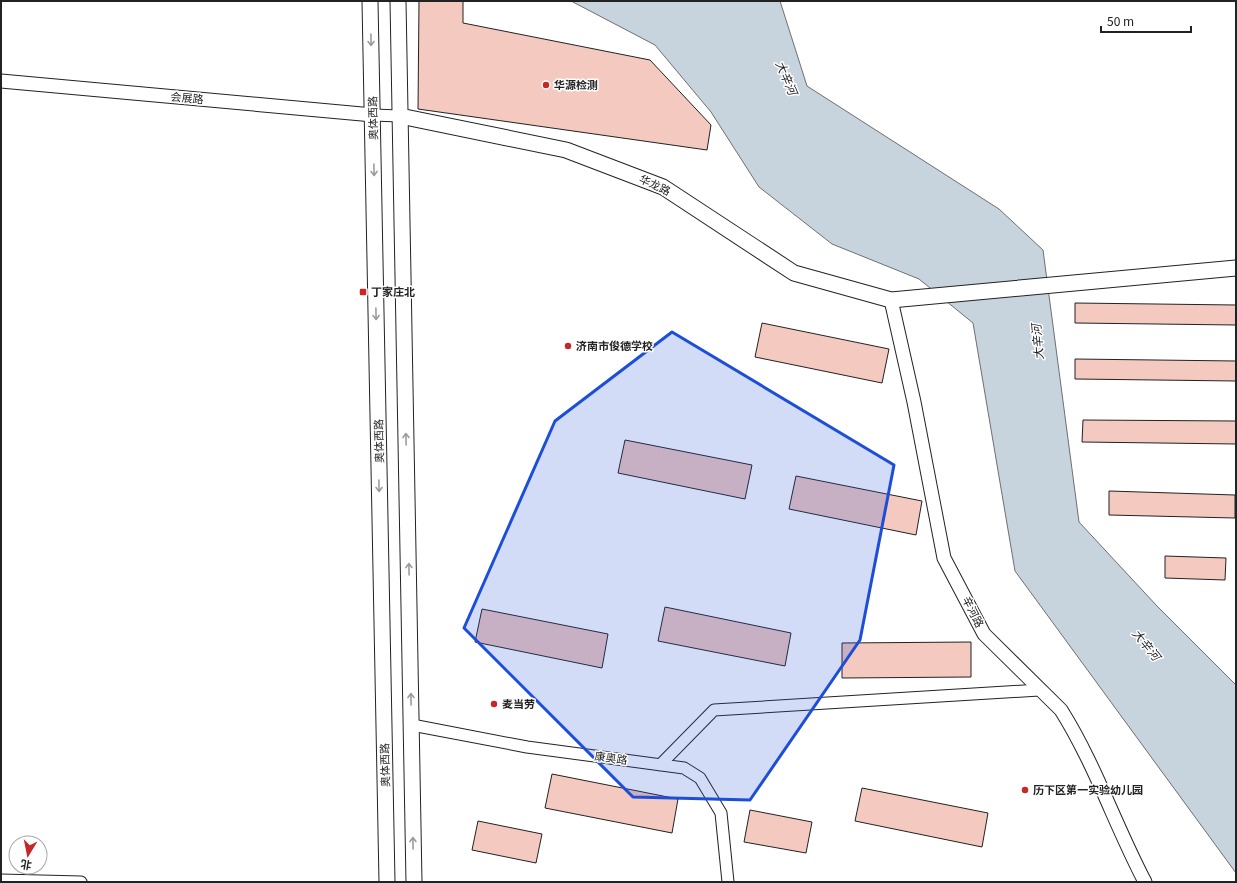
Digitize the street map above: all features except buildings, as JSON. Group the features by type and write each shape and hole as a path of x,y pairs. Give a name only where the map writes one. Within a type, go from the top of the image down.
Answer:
{"main road":[{"name":"奥体西路","path":"370,1 387,882"},
{"path":"398,1 414,882"},
{"name":"华龙路","path":"400,116 566,150 663,187 794,273 891,300"},
{"path":"891,300 1236,268"}],"street":[{"name":"会展路","path":"1,81 373,115"},
{"path":"373,115 400,116"},
{"name":"辛河路","path":"891,300 914,402 944,558 984,634 1060,710 1069,723 1145,882"},
{"path":"660,765 714,710 1039,690"},
{"name":"康奥路","path":"412,725 527,747 684,768 700,778 720,813 728,882"},
{"path":"1,880 81,882"}],"highlighted area":[{"path":"672,332 894,465 860,640 750,800 633,797 464,628 555,421"}],"water":[{"name":"大辛河","path":"571,1 780,1 807,86 999,209 1043,250 1079,522 1157,606 1236,685 1236,873 1015,571 973,323 919,279 832,244 759,187 711,112 655,45"}],"place":[{"name":"华源检测","path":"546,85"},
{"name":"丁家庄北","path":"363,292"},
{"name":"济南市俊德学校","path":"568,346"},
{"name":"麦当劳","path":"494,704"},
{"name":"历下区第一实验幼儿园","path":"1025,790"}]}
